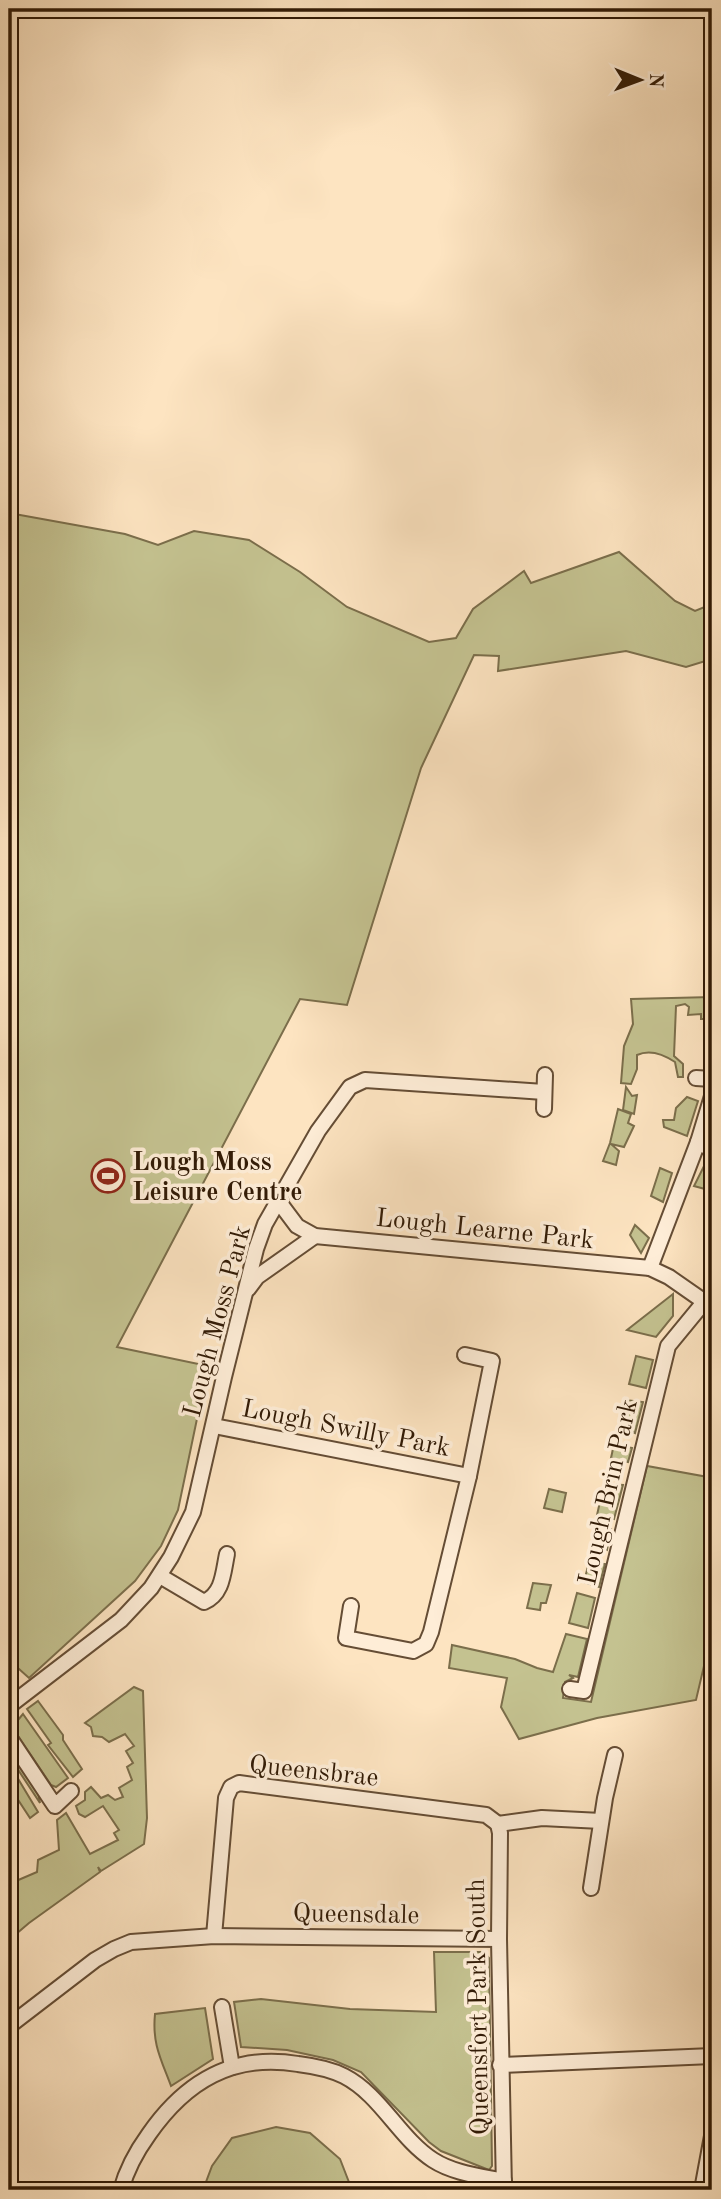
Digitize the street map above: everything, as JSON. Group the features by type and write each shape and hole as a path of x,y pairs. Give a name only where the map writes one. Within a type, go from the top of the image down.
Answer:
{"street":[{"path":"544,1109 545,1075"},
{"path":"696,1078 712,1079"},
{"name":"Lough Moss Park","path":"9,1706 121,1620 160,1576 193,1512 224,1377 265,1224 318,1131 350,1087 365,1080 544,1092"},
{"path":"709,1304 669,1277 650,1268 698,1142 712,1096"},
{"path":"698,1142 712,1150"},
{"path":"246,1292 257,1277 315,1236 297,1226 279,1202"},
{"name":"Lough Learne Park","path":"315,1236 650,1268"},
{"name":"Lough Brin Park","path":"570,1689 584,1691 668,1346 709,1304"},
{"name":"Lough Swilly Park","path":"351,1606 346,1638 414,1651 426,1644 469,1476 492,1361 465,1354"},
{"name":"Lough Swilly Park","path":"214,1426 469,1476"},
{"path":"160,1576 204,1602 214,1598 219,1589 227,1554"},
{"path":"9,1737 55,1806 71,1791"},
{"path":"591,1888 615,1755"},
{"name":"Queensbrae","path":"214,1936 226,1798 231,1787 239,1783 486,1815 498,1824"},
{"path":"498,1824 542,1818 601,1821"},
{"name":"Queensfort Park South","path":"498,1824 504,2186"},
{"name":"Queensdale","path":"9,2026 95,1960 114,1949 142,1940 214,1936 499,1939"},
{"path":"222,2007 232,2067"},
{"path":"500,2065 712,2056"},
{"path":"121,2190 134,2155 177,2098 192,2086 232,2067 255,2062 285,2061 345,2076 360,2087 414,2145 434,2161 504,2186"},
{"path":"706,2185 712,2136"}],"shaded area":[{"name":"Lough Moss Leisure Centre","path":"9,513 125,534 158,545 194,531 249,540 300,572 347,607 429,642 456,638 473,609 524,571 531,583 619,552 675,601 695,611 712,604 712,659 686,667 626,651 498,671 499,656 474,655 421,768 347,1005 300,999 117,1347 208,1366 178,1510 161,1546 135,1581 29,1678 9,1660"},
{"path":"712,997 712,1013 708,1013 708,1019 701,1019 701,1014 688,1015 689,1007 685,1004 676,1006 674,1056 683,1064 683,1077 678,1077 675,1062 647,1052 637,1055 637,1069 631,1084 621,1083 624,1046 633,1024 631,999"},
{"path":"626,1087 632,1096 637,1095 634,1114 623,1110"},
{"path":"687,1097 698,1101 687,1136 664,1127 663,1120 674,1120 676,1108"},
{"path":"618,1109 631,1114 628,1123 634,1126 624,1147 611,1144 619,1151 616,1165 603,1161"},
{"path":"712,1162 712,1171 705,1189 694,1186 705,1164"},
{"path":"660,1168 672,1173 663,1202 651,1196"},
{"path":"635,1225 649,1238 641,1253 630,1235"},
{"path":"673,1294 673,1316 656,1337 627,1330"},
{"path":"636,1356 653,1360 646,1388 629,1384"},
{"path":"625,1400 643,1402 635,1433 621,1427 620,1414"},
{"path":"614,1444 632,1448 628,1462 611,1458"},
{"path":"712,1456 712,1632 696,1700 597,1718 519,1739 501,1707 507,1678 449,1668 452,1645 515,1659 553,1672 566,1634 587,1639 578,1677 569,1675 573,1678 565,1682 563,1698 591,1702 647,1466 708,1477"},
{"path":"604,1484 623,1485 614,1519 597,1515"},
{"path":"549,1489 566,1493 562,1512 544,1508"},
{"path":"599,1526 611,1529 607,1550 594,1545"},
{"path":"589,1562 605,1564 599,1587 584,1582"},
{"path":"533,1583 551,1585 546,1603 541,1603 540,1610 527,1608"},
{"path":"577,1593 595,1598 588,1628 569,1623"},
{"path":"134,1687 143,1691 147,1818 144,1844 101,1871 98,1867 100,1872 9,1940 9,1884 37,1872 38,1860 59,1850 57,1820 66,1813 90,1854 118,1840 114,1833 119,1830 103,1806 85,1817 79,1814 76,1806 85,1800 85,1792 91,1787 101,1798 108,1795 115,1800 123,1797 119,1788 132,1780 127,1767 133,1763 126,1751 134,1746 125,1734 109,1742 102,1737 93,1736 91,1727 85,1723"},
{"path":"38,1701 63,1735 63,1740 82,1769 73,1777 48,1745 51,1743 27,1709"},
{"path":"23,1714 68,1778 56,1787 51,1785 12,1727"},
{"path":"9,1746 38,1792 40,1803 9,1756"},
{"path":"17,1777 38,1812 30,1818 9,1786 9,1782"},
{"path":"434,1952 483,1952 489,1958 492,2166 489,2170 441,2151 429,2142 361,2072 333,2060 287,2050 241,2047 234,2002 261,1999 350,2009 436,2012"},
{"path":"205,2008 213,2059 171,2086 156,2043 155,2014"},
{"path":"276,2127 310,2133 340,2159 352,2190 203,2190 212,2166 232,2138"}],"place":[{"name":"Lough Moss Leisure Centre","path":"108,1176"}]}
